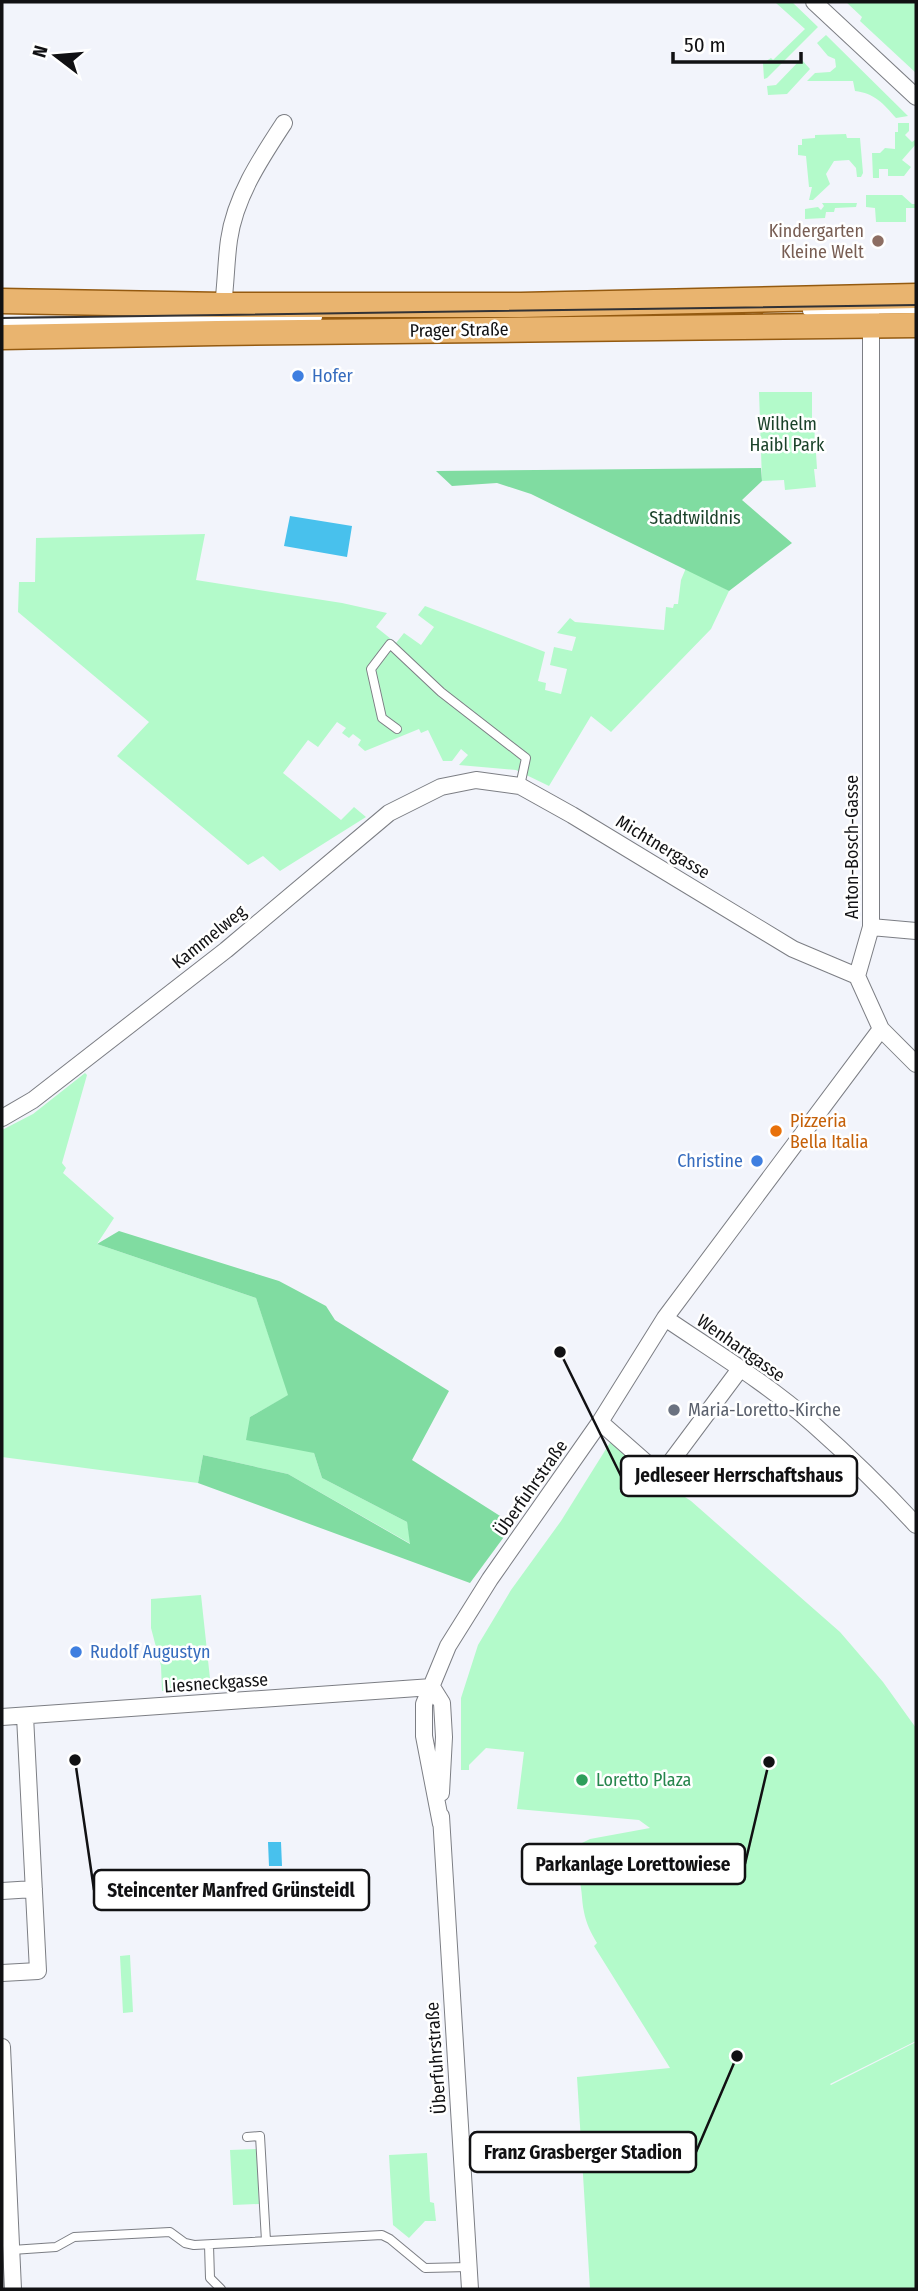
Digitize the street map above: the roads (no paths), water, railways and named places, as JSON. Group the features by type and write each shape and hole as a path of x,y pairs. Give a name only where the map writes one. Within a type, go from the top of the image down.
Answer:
{"main road":[{"name":"Prager Straße","path":"2,337 217,333 871,311 916,296"},
{"name":"Prager Straße","path":"2,301 871,311 916,325"}],"street":[{"path":"814,2 916,97"},
{"path":"223,304 229,238 241,198 264,153 284,122"},
{"name":"Anton-Bosch-Gasse","path":"857,976 871,927 871,311"},
{"name":"Michtnergasse","path":"441,787 476,780 520,786 793,949 857,976"},
{"name":"Kammelweg","path":"2,1118 33,1100 226,950 389,813 441,787"},
{"path":"871,927 916,930"},
{"path":"857,976 881,1029 916,1064"},
{"path":"666,1318 881,1029"},
{"name":"Wenhartgasse","path":"666,1318 812,1423 880,1486 916,1525"},
{"name":"Überfuhrstraße","path":"470,2289 441,1824 444,1737 442,1703 432,1686 448,1646 490,1579 600,1422 666,1318"},
{"path":"600,1422 659,1474 664,1471 740,1369"},
{"name":"Liesneckgasse","path":"2,1717 432,1686"},
{"path":"2,1973 38,1971 25,1716"},
{"path":"2,1891 34,1889"},
{"path":"2,2048 7,2250 13,2289"}],"lane":[{"path":"802,311 916,309"},
{"path":"489,315 542,314"},
{"path":"2,322 327,317"},
{"path":"397,729 382,718 371,669 390,644 441,692 526,758 520,786"},
{"path":"247,2137 260,2136 266,2241"},
{"path":"7,2250 56,2247 74,2237 170,2232 189,2245 382,2235 425,2268 469,2267"},
{"path":"209,2245 210,2278 221,2289"}],"water":[{"path":"290,516 352,526 347,557 284,546"},
{"path":"268,1842 281,1842 282,1866 269,1866"}],"tram line":[{"path":"2,318 916,305"}],"place":[{"name":"Kindergarten Kleine Welt","path":"878,241"},
{"name":"Hofer","path":"298,376"},
{"name":"Pizzeria Bella Italia","path":"776,1131"},
{"name":"Christine","path":"757,1161"},
{"name":"Jedleseer Herrschaftshaus","path":"560,1352"},
{"name":"Maria-Loretto-Kirche","path":"674,1410"},
{"name":"Rudolf Augustyn","path":"76,1652"},
{"name":"Steincenter Manfred Grünsteidl","path":"75,1760"},
{"name":"Parkanlage Lorettowiese","path":"769,1762"},
{"name":"Loretto Plaza","path":"582,1780"},
{"name":"Franz Grasberger Stadion","path":"737,2056"}],"park label":[{"name":"Wilhelm Haibl Park","path":"787,434"},
{"name":"Stadtwildnis","path":"695,518"}]}
